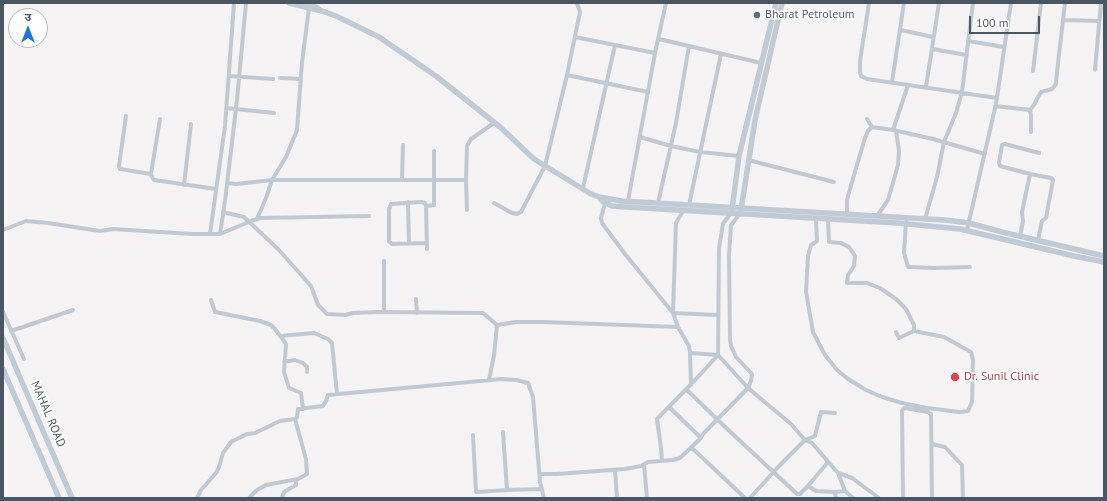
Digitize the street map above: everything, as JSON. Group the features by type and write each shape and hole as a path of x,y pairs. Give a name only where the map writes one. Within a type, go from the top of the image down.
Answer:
{"street":[{"path":"210,234 226,108 234,3"},
{"path":"220,234 236,109 246,3"},
{"path":"289,3 310,6 322,10 379,37 436,76 494,123 534,159 612,206 828,220 906,221 925,219 969,223 1104,256"},
{"path":"494,203 512,213 517,214 522,212 545,166 567,75 580,12 577,3"},
{"path":"628,201 655,53 666,3"},
{"path":"662,461 657,419 718,355 719,248 723,224 733,207 739,156 776,3"},
{"path":"539,474 625,469 648,462 680,458 692,448 748,388 751,382 752,374 736,356 730,346 729,255 731,225 742,208 748,160 782,3"},
{"path":"869,3 860,72 861,76 868,79 996,98"},
{"path":"892,82 904,3"},
{"path":"926,87 939,3"},
{"path":"925,219 935,185 944,142 956,113 962,92 973,3"},
{"path":"967,230 995,106 1010,3"},
{"path":"1033,71 1041,3"},
{"path":"1030,110 1034,106 1041,92 1052,89 1056,84 1065,3"},
{"path":"1095,70 1101,3"},
{"path":"257,220 272,180 286,157 297,130 301,79 310,6"},
{"path":"1063,20 1099,21"},
{"path":"901,30 934,37"},
{"path":"575,37 655,53"},
{"path":"659,39 768,64"},
{"path":"968,41 1004,47"},
{"path":"583,188 615,45"},
{"path":"658,203 688,46"},
{"path":"932,48 967,55"},
{"path":"689,205 721,54"},
{"path":"567,75 648,92"},
{"path":"229,76 273,79"},
{"path":"280,78 301,79"},
{"path":"877,216 888,200 898,165 899,152 894,131 908,85"},
{"path":"995,106 1030,110"},
{"path":"226,108 274,113"},
{"path":"1030,110 1031,132"},
{"path":"126,116 119,166 120,169 151,174"},
{"path":"160,119 151,174 154,180 216,189"},
{"path":"867,119 872,127 944,142 985,154"},
{"path":"467,210 467,146 470,139 494,123"},
{"path":"184,185 191,124"},
{"path":"847,214 847,200 854,175 865,138 868,131 872,127"},
{"path":"640,137 670,146 700,152 739,156"},
{"path":"1038,240 1042,221 1046,218 1053,180 1051,178 1000,166 999,163 1002,145 1005,144 1039,153"},
{"path":"402,179 403,145"},
{"path":"426,206 434,205 434,151"},
{"path":"748,160 834,182"},
{"path":"1020,236 1023,221 1022,212 1030,174"},
{"path":"227,183 236,184 272,180 466,180"},
{"path":"606,201 628,201 877,216 967,230 1104,262"},
{"path":"606,201 602,223 673,313 678,327 690,346 691,385"},
{"path":"408,202 409,243"},
{"path":"427,243 392,244 389,241 389,207 391,204 424,202 426,206 427,243 427,249"},
{"path":"673,313 676,223 683,211"},
{"path":"223,212 244,217 279,250 311,286 318,305 327,314 345,315 353,313 384,312 483,313 497,325 516,322 543,322 678,327"},
{"path":"3,230 26,221 100,231 113,229 192,234 220,234 257,220 370,216"},
{"path":"816,219 817,242 811,245 808,256 806,292 813,332 825,355 837,370 848,379 866,390 882,397 902,404 960,412 968,411 972,402 973,360 970,352 944,337 914,332 899,338 896,332"},
{"path":"828,220 828,242 841,243 849,247 854,256 854,266 848,275 847,282 867,284 880,288 896,299 906,309 914,325 914,332"},
{"path":"906,221 904,253 908,267 970,267"},
{"path":"384,261 384,312"},
{"path":"416,299 417,312"},
{"path":"211,300 214,312 260,321 271,325 286,344 284,372 289,388 302,393 303,409"},
{"path":"11,331 73,310"},
{"path":"3,312 24,359"},
{"path":"673,313 718,315"},
{"path":"489,380 494,355 497,325"},
{"path":"280,336 314,333 328,339 332,344 337,394"},
{"name":"MAHAL ROAD","path":"3,338 72,498"},
{"path":"690,353 718,355 748,388 791,424 805,440 812,443 838,473 845,491 853,498"},
{"path":"284,362 295,360 303,363 307,367 307,372"},
{"name":"MAHAL ROAD","path":"3,369 59,498"},
{"path":"249,498 257,490 266,485 296,480 307,474 306,459 295,419 297,417 298,409 323,406 328,395 510,379 528,384 533,397 539,474 544,498"},
{"path":"686,389 717,420 797,494 800,494 808,486 828,462"},
{"path":"669,407 701,438"},
{"path":"902,498 902,412 903,409 908,408 930,413 932,444 932,498"},
{"path":"750,498 805,440 816,435 821,412 835,413"},
{"path":"197,498 201,490 216,473 224,452 231,442 280,421 295,419"},
{"path":"503,432 507,490"},
{"path":"473,435 476,492 541,488"},
{"path":"932,444 945,447 962,465 963,498"},
{"path":"692,448 745,498"},
{"path":"644,464 647,498"},
{"path":"615,470 617,498"},
{"path":"838,473 852,478 879,498"},
{"path":"282,498 284,492 296,485 296,480"},
{"path":"808,486 816,491 845,491"},
{"path":"836,492 836,498"}],"place":[{"name":"Bharat Petroleum","path":"757,15"},
{"name":"Dr. Sunil Clinic","path":"955,377"}]}
